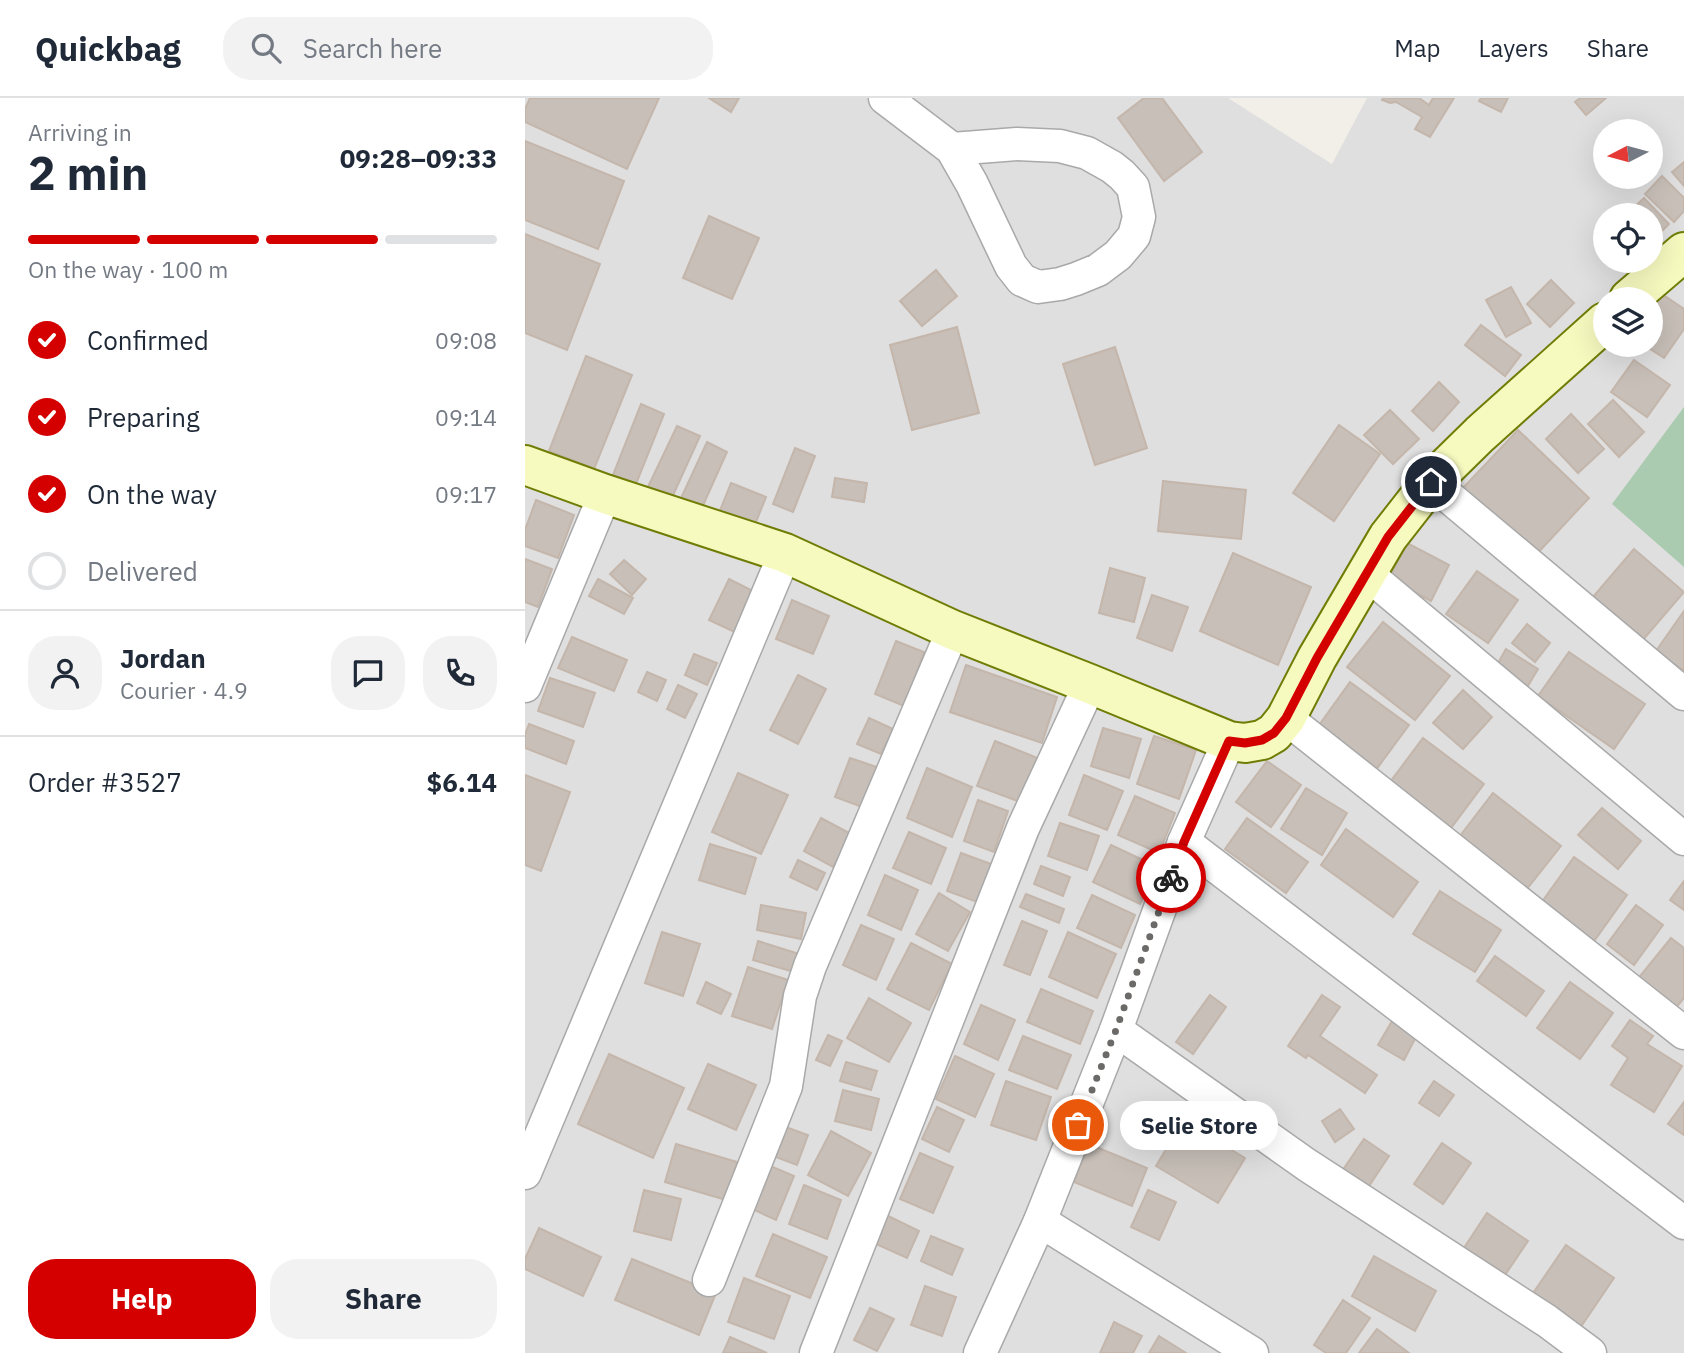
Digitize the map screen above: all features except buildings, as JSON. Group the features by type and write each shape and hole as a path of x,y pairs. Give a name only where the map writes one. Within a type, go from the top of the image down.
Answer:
{"main road":[{"path":"1643,287 1684,252"},
{"path":"525,465 786,553 953,630 1229,741 1245,743 1262,740 1274,733 1286,718 1317,658 1388,537 1431,482 1480,434 1593,333"}],"street":[{"path":"885,98 952,149 1011,266 1022,280 1038,287 1076,279 1098,270 1118,255 1134,236 1139,217 1133,187 1112,167 1087,153 1060,146 1017,144 952,149"},
{"path":"1431,482 1684,694"},
{"path":"525,686 605,494"},
{"path":"525,1173 786,553"},
{"path":"1366,573 1684,839"},
{"path":"709,1280 786,1086 800,996 810,966 953,630"},
{"path":"817,1353 1023,828 1090,684"},
{"path":"1286,718 1684,1034"},
{"path":"981,1353 1040,1221 1116,1030 1184,842 1229,741"},
{"path":"1184,842 1684,1223"},
{"path":"1116,1030 1307,1165 1547,1321 1590,1353"},
{"path":"1040,1221 1252,1353"}],"shaded area":[{"path":"525,98 1228,98 1332,164 1367,98 1684,98 1684,1353 525,1353"}],"green space":[{"path":"1684,407 1684,567 1612,504"}],"way so far":[{"path":"1078,1125 1171,878"}],"place":[{"name":"Selie Store","path":"1078,1125"}],"route":[{"path":"1171,878 1229,741 1245,743 1262,740 1274,733 1286,718 1317,658 1388,537 1431,482"}]}
